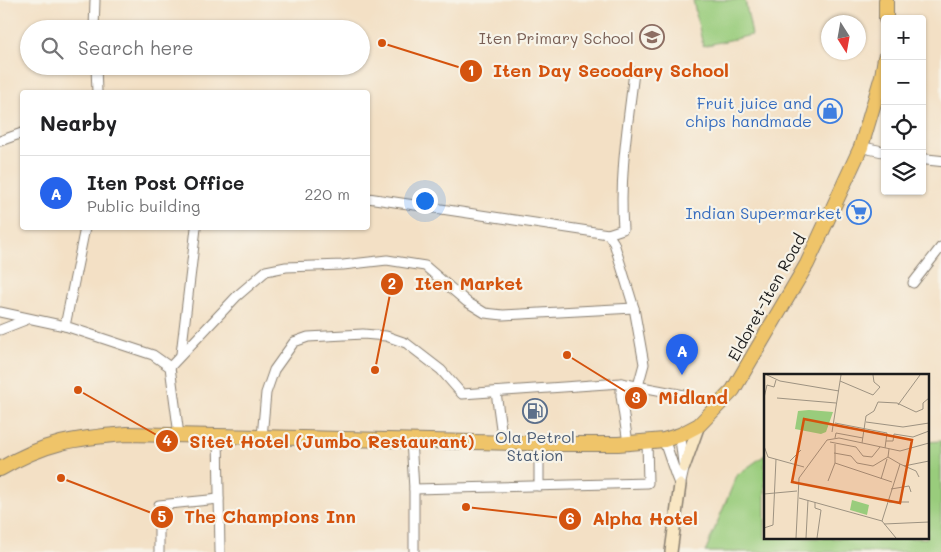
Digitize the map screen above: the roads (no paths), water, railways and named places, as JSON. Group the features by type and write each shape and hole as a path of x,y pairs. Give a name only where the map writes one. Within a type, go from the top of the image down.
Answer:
{"main road":[{"path":"886,0 886,15"},
{"name":"Eldoret-Iten Road","path":"0,469 23,455 51,444 83,438 127,434 539,444 628,443 664,440 680,435 700,425 733,390 807,264 861,147 882,76 885,60"},
{"path":"684,467 700,425"},
{"path":"671,552 680,485"}],"street":[{"path":"94,0 94,20"},
{"path":"370,198 608,234 623,228 622,178 634,72"},
{"path":"96,75 97,90"},
{"path":"0,141 20,134"},
{"path":"861,147 881,151"},
{"path":"926,159 941,161"},
{"path":"65,326 85,230"},
{"path":"181,354 196,230"},
{"path":"608,234 614,243 634,308 644,364 638,386"},
{"path":"913,283 941,247"},
{"path":"170,367 236,296 266,271 286,267 343,265 387,260 425,266 467,302 485,313 503,315 634,308"},
{"path":"0,312 65,326 153,354 170,367 179,434"},
{"path":"0,330 28,319"},
{"path":"262,437 266,393 274,370 294,342 308,337 363,334 386,336 406,343 441,370 462,394 621,383 684,395"},
{"path":"621,383 621,396 628,443"},
{"path":"496,392 503,443"},
{"path":"218,435 220,552"},
{"path":"680,435 684,467 680,485"},
{"path":"411,440 414,489 414,552"},
{"path":"664,440 680,485"},
{"path":"414,489 648,483 647,441"},
{"path":"539,444 539,486"},
{"path":"159,552 159,505 219,499"}],"place":[{"name":"Iten Primary School","path":"652,37"},
{"name":"Iten Day Secodary School","path":"382,43"},
{"name":"Fruit juice and chips handmade","path":"830,111"},
{"name":"Indian Supermarket","path":"859,212"},
{"name":"Midland","path":"567,355"},
{"name":"Iten Market","path":"375,370"},
{"name":"Iten Post Office","path":"682,375"},
{"name":"Sitet Hotel (Jumbo Restaurant)","path":"78,390"},
{"name":"Ola Petrol Station","path":"535,411"},
{"name":"The Champions Inn","path":"61,478"},
{"name":"Alpha Hotel","path":"466,507"}]}
